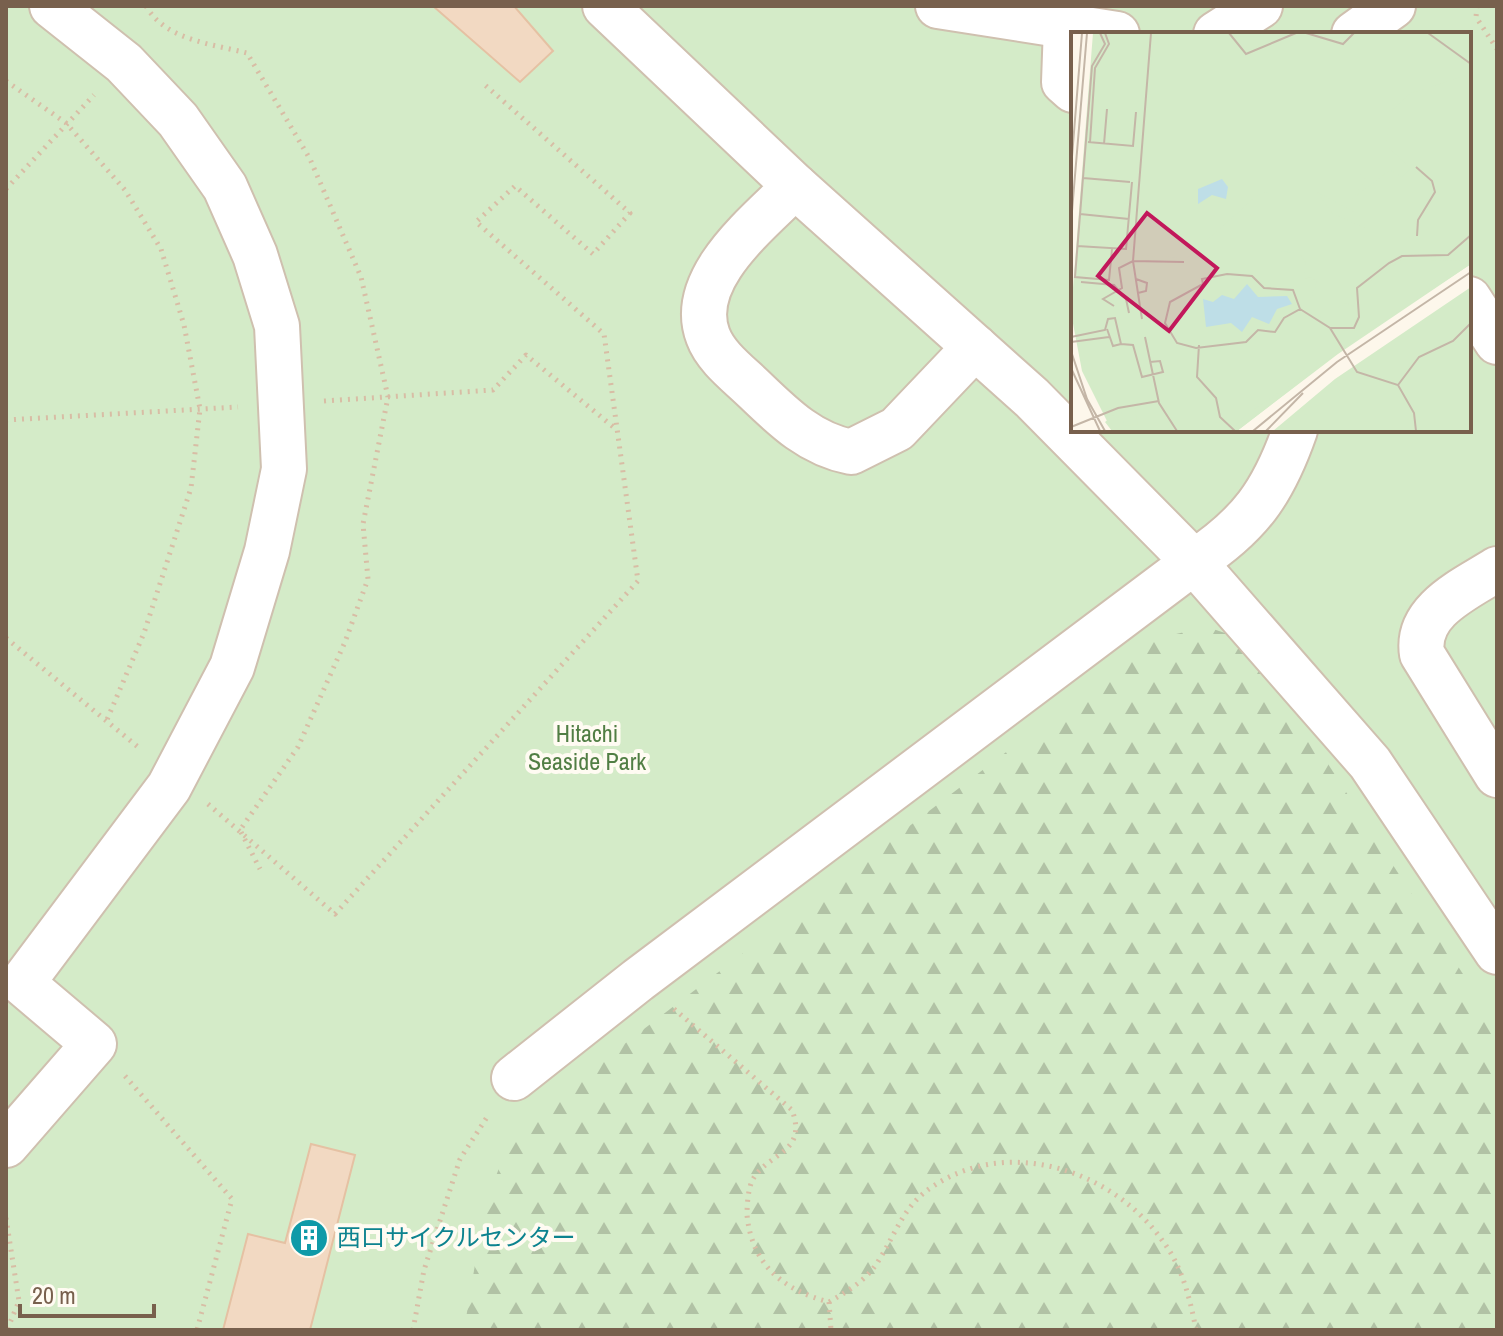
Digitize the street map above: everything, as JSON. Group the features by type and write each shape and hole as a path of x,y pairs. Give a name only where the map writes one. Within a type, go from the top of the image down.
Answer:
{"street":[{"path":"6,1145 94,1044 22,983 169,787 172,775 232,667 267,551 284,469 277,326 255,255 225,187 178,120 124,63 52,6"},
{"path":"605,6 795,186 1032,398 1194,562 1370,763 1497,952"},
{"path":"938,6 1069,16 1112,32"},
{"path":"1219,32 1260,6"},
{"path":"1357,32 1393,6"},
{"path":"1069,16 1064,82 1071,88"},
{"path":"795,186 717,271 706,304 707,336 720,356 775,409 813,440 851,452 897,429 975,347"},
{"path":"1471,302 1497,342"},
{"path":"514,1078 638,980 1221,544 1260,507 1280,475 1294,432"},
{"path":"1497,569 1436,610 1422,627 1422,654 1497,775"}],"path":[{"path":"1477,6 1476,17 1497,49"},
{"path":"6,81 66,123 125,190 161,249 184,325 200,409 191,488 144,633 106,722"},
{"path":"6,638 240,830 335,914 638,581 604,334 476,222 515,186 593,254 630,213 485,85"},
{"path":"6,189 50,141"},
{"path":"6,420 493,390 526,355 617,430"},
{"path":"240,830 260,869"},
{"path":"638,980 792,1110 796,1131 793,1141 753,1179 747,1206 749,1233 759,1259 777,1280 801,1295 829,1302 857,1285 879,1261 898,1220 930,1188 969,1166 1014,1159 1071,1171 1122,1198 1162,1240 1189,1291 1196,1330"},
{"path":"121,1072 178,1133 232,1199 197,1330"},
{"path":"413,1330 424,1270 460,1159 514,1078"},
{"path":"6,1218 19,1301 7,1330"},
{"path":"829,1302 831,1330"}],"green space":[{"name":"Hitachi Seaside Park","path":"6,6 1497,6 1497,1330 6,1330"},
{"path":"1207,627 1249,641 1497,1027 1497,1330 464,1330 485,1205 504,1155 538,1110 1154,639"}],"building":[{"path":"433,6 514,6 553,51 520,82"},
{"name":"西口サイクルセンター","path":"311,1144 355,1155 310,1330 223,1330 248,1234 285,1243"}],"place":[{"name":"西口サイクルセンター","path":"309,1238"}]}
